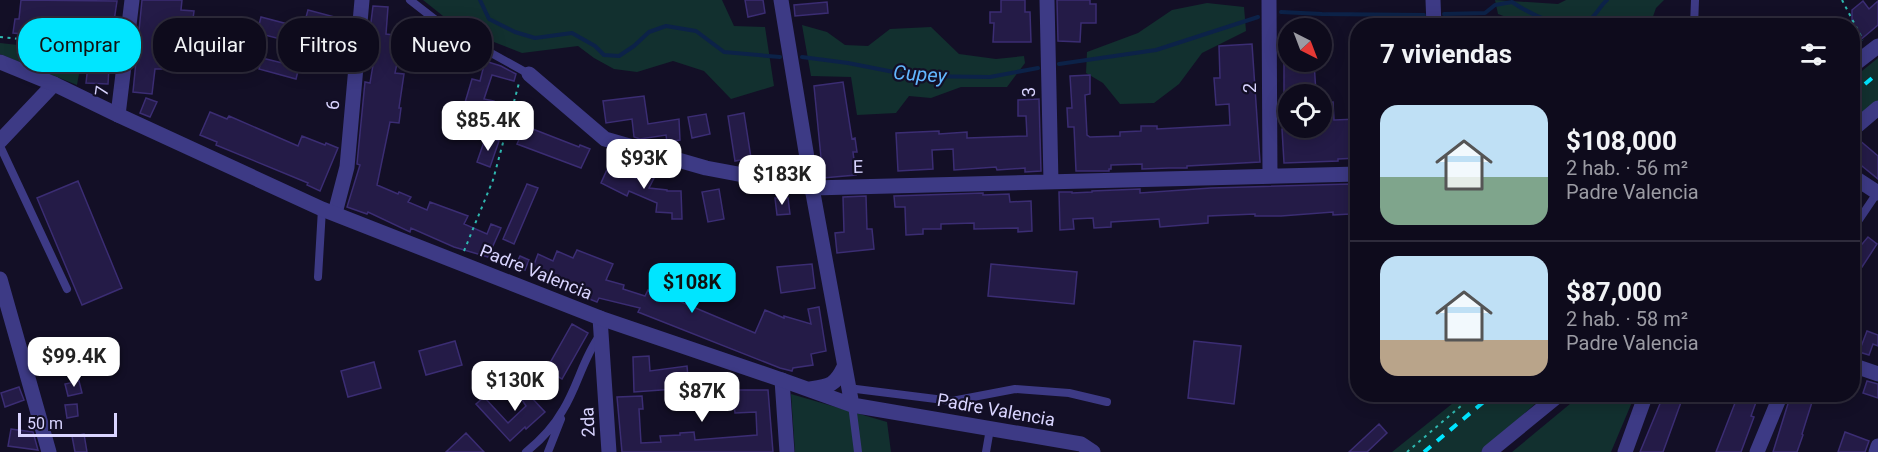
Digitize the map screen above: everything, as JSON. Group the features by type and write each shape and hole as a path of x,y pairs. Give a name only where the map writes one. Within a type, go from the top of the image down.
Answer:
{"street":[{"name":"7","path":"130,18 132,0"},
{"name":"6","path":"329,211 347,167 362,0"},
{"path":"781,0 812,188 852,405"},
{"name":"3","path":"1047,0 1051,182"},
{"name":"2","path":"1269,0 1270,176"},
{"path":"1433,0 1434,18"},
{"path":"1860,60 1874,49"},
{"name":"Padre Valencia","path":"0,62 54,84 118,116 329,211 460,262 601,325 782,380 852,405 1087,448"},
{"name":"7","path":"118,116 124,72"},
{"name":"E","path":"526,73 604,139 706,168 812,188 1350,174"},
{"path":"0,141 54,84"},
{"path":"1860,123 1878,108"},
{"path":"1860,181 1878,193"},
{"path":"0,279 50,452"},
{"name":"2da","path":"601,325 609,452"},
{"path":"809,389 832,384 838,380 844,367"},
{"path":"1860,367 1877,372"},
{"path":"782,380 787,452"},
{"path":"1489,452 1550,402"},
{"path":"1625,452 1643,402"},
{"path":"1757,452 1778,402"},
{"path":"1876,452 1878,446"}],"lane":[{"name":"E","path":"410,0 446,28 526,73"},
{"path":"1694,18 1695,0"},
{"path":"0,146 67,290"},
{"path":"1860,219 1878,193"},
{"path":"318,277 329,211"},
{"path":"548,452 588,351 601,325"},
{"path":"848,388 952,401 1015,389 1069,393 1107,402"},
{"path":"852,405 858,452"},
{"path":"526,452 550,429 564,409"},
{"path":"986,452 990,429"}],"path":[{"path":"1842,0 1854,18"},
{"path":"1860,28 1874,49"},
{"path":"0,37 18,39"},
{"path":"460,262 493,180 526,73"},
{"path":"1407,452 1466,402"}],"green space":[{"path":"423,0 722,0 734,26 765,27 774,86 731,99 704,71 673,61 637,72 614,69 578,46 522,53 492,41 492,18 446,18"},
{"path":"1495,0 1558,4 1566,0 1664,0 1656,8 1652,18 1509,18 1498,14"},
{"path":"1207,3 1244,7 1246,31 1202,53 1179,84 1154,103 1120,104 1103,83 1086,73 1087,52 1138,33 1172,10"},
{"path":"802,25 827,32 845,45 868,46 890,29 931,27 959,54 996,59 1024,56 1025,63 1007,87 961,87 931,98 909,96 896,113 857,115 851,77 811,76"},
{"path":"0,43 18,45 18,61 0,54"},
{"path":"1878,58 1878,109 1860,124 1860,73"},
{"path":"45,72 79,72 77,85"},
{"path":"791,394 887,422 891,452 795,452"},
{"path":"1454,402 1537,402 1481,452 1392,452"},
{"path":"1572,402 1632,402 1611,452 1512,452"}],"building":[{"path":"21,0 117,1 114,18 19,18"},
{"path":"142,0 182,0 181,10 194,11 193,18 153,18 155,72 152,94 133,92 135,72 141,72"},
{"path":"745,0 763,0 765,13 748,17"},
{"path":"1001,0 1025,0 1025,12 1030,12 1031,42 993,42 994,23 990,23 990,12 1001,12"},
{"path":"1057,0 1090,0 1090,4 1096,4 1096,23 1081,23 1080,42 1058,41"},
{"path":"1863,1 1869,9 1878,1 1878,25 1860,40 1860,18 1852,18 1852,10"},
{"path":"827,2 828,13 795,16 794,5"},
{"path":"373,6 388,7 386,34 391,35 391,72 404,74 399,123 390,122 377,185 411,197 408,202 427,210 430,202 468,216 464,224 487,234 491,224 501,228 488,257 454,247 411,228 410,232 368,212 367,214 347,207 360,165 357,164 365,82 370,83 372,72 379,72 379,18 372,18"},
{"path":"308,10 338,18 306,18"},
{"path":"266,18 278,21 278,38 266,35"},
{"path":"15,19 18,19 18,33 13,33"},
{"path":"1252,44 1260,162 1142,169 1142,164 1111,165 1109,171 1076,171 1074,127 1068,127 1067,108 1072,108 1070,76 1090,75 1090,94 1085,95 1087,135 1090,137 1120,136 1120,132 1141,131 1141,126 1157,126 1157,129 1230,125 1229,104 1216,105 1214,78 1220,78 1219,46"},
{"path":"266,59 278,62 278,72 298,72 296,79 266,71"},
{"path":"492,63 516,74 514,81 492,75 484,99 494,101 492,119 497,120 495,131 458,126 472,79 480,81 482,72 492,72"},
{"path":"87,72 109,72 108,84 86,83"},
{"path":"1284,72 1315,72 1315,84 1284,84"},
{"path":"843,82 852,139 855,138 857,152 853,152 856,175 823,178 814,86"},
{"path":"644,96 648,124 679,119 680,140 667,142 666,135 640,139 634,137 632,119 606,123 603,101"},
{"path":"146,98 157,102 150,117 140,113"},
{"path":"1039,99 1041,171 1025,172 1025,168 997,170 996,167 954,170 953,149 932,150 933,169 898,171 896,133 967,132 967,138 1027,136 1026,116 1018,116 1018,100"},
{"path":"1332,102 1334,120 1350,119 1350,158 1284,163 1283,138 1332,138"},
{"path":"210,112 227,119 229,116 298,146 302,136 338,148 320,191 307,185 308,183 216,145 217,142 200,135"},
{"path":"744,113 751,158 735,161 728,116"},
{"path":"706,114 710,134 692,138 688,117"},
{"path":"525,126 590,149 581,168 517,144"},
{"path":"486,136 499,141 490,167 477,162"},
{"path":"1860,141 1878,156 1878,179 1860,164"},
{"path":"610,163 621,167 619,172 638,179 641,172 654,178 649,188 681,191 682,219 672,219 672,213 656,212 657,203 629,191 627,196 601,183"},
{"path":"78,181 122,288 82,305 37,198"},
{"path":"527,184 538,188 514,244 503,239"},
{"path":"1349,184 1350,214 1333,215 1333,212 1281,216 1255,216 1255,214 1208,216 1208,223 1160,227 1159,219 1111,222 1111,227 1094,228 1093,218 1073,219 1074,229 1060,230 1059,192 1140,189 1140,193 1211,188"},
{"path":"719,189 724,219 708,222 702,192"},
{"path":"983,193 983,195 1009,194 1010,202 1031,201 1032,231 1018,232 1018,228 974,229 974,223 941,224 941,229 923,229 923,234 906,235 905,207 895,207 894,196"},
{"path":"866,196 867,229 872,229 874,249 837,253 835,233 844,232 843,197"},
{"path":"775,198 788,198 790,214 777,215"},
{"path":"1868,237 1877,244 1862,267 1860,266 1860,246"},
{"path":"577,250 613,264 606,280 624,285 623,289 645,296 648,290 666,298 667,296 755,333 765,310 784,318 784,316 811,324 808,309 819,307 826,351 811,354 813,365 793,368 792,371 780,368 638,312 640,308 599,298 597,302 544,281 546,276 532,270 538,254 553,261 557,251 573,258"},
{"path":"520,256 529,260 525,270 515,266"},
{"path":"812,264 815,288 781,293 777,267"},
{"path":"991,264 1077,272 1074,304 988,296"},
{"path":"572,324 588,333 562,379 546,370"},
{"path":"1867,331 1878,335 1878,346 1873,344 1869,355 1860,352"},
{"path":"455,341 462,365 426,375 419,351"},
{"path":"1194,341 1241,346 1234,404 1188,398"},
{"path":"649,356 650,371 687,366 689,388 634,392 633,357"},
{"path":"374,362 381,388 348,397 341,371"},
{"path":"521,376 533,393 530,396 545,412 510,441 476,404 484,397 508,423 526,406 511,383"},
{"path":"728,379 728,390 768,390 773,452 622,452 617,397 642,396 643,409 639,409 641,443 661,442 660,436 694,432 695,440 757,435 756,412 735,413 734,405 696,407 695,383"},
{"path":"79,381 82,393 68,396 65,384"},
{"path":"1867,381 1878,384 1878,398 1863,393"},
{"path":"19,387 24,400 5,407 1,393"},
{"path":"1661,402 1681,402 1663,452 1640,452"},
{"path":"1732,402 1756,402 1751,416 1754,417 1741,452 1716,452 1735,403"},
{"path":"1789,402 1812,402 1797,452 1773,452"},
{"path":"77,404 78,416 67,418 65,405"},
{"path":"1379,424 1387,433 1367,452 1349,452"},
{"path":"11,429 33,432 38,450 8,446"},
{"path":"1845,432 1869,441 1865,452 1838,452"},
{"path":"466,433 484,452 446,452"},
{"path":"84,434 87,452 75,452 72,436"}],"waterway":[{"name":"Cupey","path":"480,0 489,19 515,32 535,38 572,33 595,46 604,55 619,56 649,32 666,26 696,31 724,52 780,57"},
{"name":"Cupey","path":"1592,18 1607,0"},
{"name":"Cupey","path":"1444,14 1485,13 1495,5 1512,2 1543,18"},
{"name":"Cupey","path":"1281,12 1424,15"},
{"name":"Cupey","path":"1059,64 1156,50 1258,17"},
{"name":"Cupey","path":"802,57 914,76 990,77 1038,68"}],"railway":[{"path":"1860,88 1878,73"},
{"path":"1424,452 1483,402"}]}
